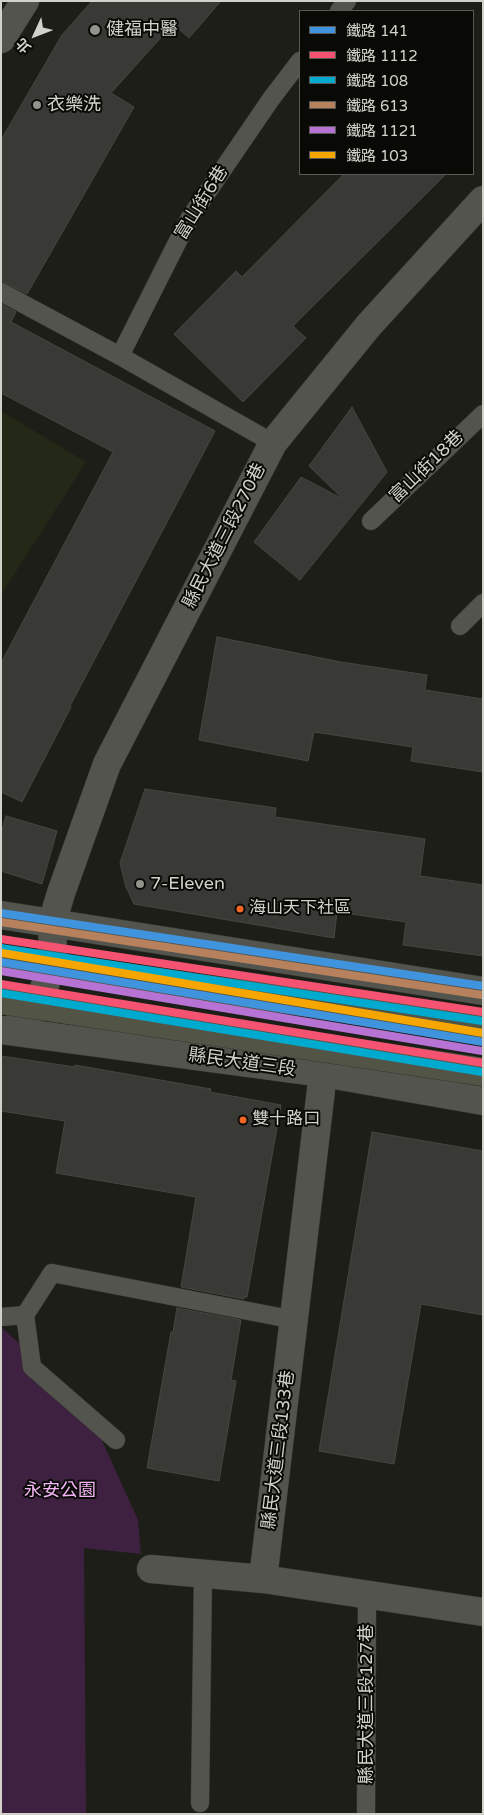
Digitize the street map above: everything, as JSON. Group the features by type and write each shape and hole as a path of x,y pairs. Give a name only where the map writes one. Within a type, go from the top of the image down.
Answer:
{"highway":[{"path":"1,959 205,989 483,1026"},
{"path":"1,1000 483,1072"}],"street":[{"path":"1,39 25,1"},
{"name":"縣民大道三段270巷","path":"1,1024 27,1017 44,989 53,954 52,923 107,764 273,443 369,325 483,200"},
{"path":"1,915 483,991"},
{"name":"縣民大道三段","path":"1,1030 324,1074 483,1101"},
{"name":"縣民大道三段133巷","path":"263,1579 324,1074"},
{"path":"151,1569 263,1579 483,1612"}],"lane":[{"name":"富山街6巷","path":"120,356 188,219 271,98 299,62"},
{"path":"1,292 120,356 273,443"},
{"name":"富山街18巷","path":"371,521 483,414"},
{"path":"460,626 483,603"},
{"path":"116,1440 32,1367 25,1315 52,1273 295,1320"},
{"path":"1,1316 25,1315"},
{"path":"200,1803 203,1574"},
{"name":"縣民大道三段127巷","path":"366,1814 367,1595"}],"shaded area":[{"path":"1,411 86,462 1,595"}],"green space":[{"name":"永安公園","path":"1,1327 85,1403 138,1520 141,1554 84,1548 86,1814 1,1814"}],"building":[{"path":"92,1 221,1 189,38 173,24 111,93 134,107 27,294 1,281 1,140 62,35"},
{"path":"343,175 445,175 293,326 306,338 243,402 174,334 236,271 242,277"},
{"path":"1,304 16,312 11,322 215,431 70,706 22,802 1,792 1,663 113,452 1,393"},
{"path":"352,407 387,472 300,580 254,542 301,477 343,499 309,466"},
{"path":"217,637 341,662 427,675 425,690 483,699 483,772 411,761 413,747 314,732 308,761 199,740"},
{"path":"145,789 276,808 275,817 425,839 420,876 483,885 483,956 403,945 406,922 337,912 334,938 134,904 126,887 120,863"},
{"path":"6,816 57,831 42,884 1,871 1,833"},
{"path":"1,1056 75,1067 75,1065 211,1089 210,1092 281,1105 247,1297 244,1297 244,1299 181,1287 196,1197 56,1173 65,1121 1,1111"},
{"path":"372,1132 483,1151 483,1315 421,1304 394,1464 319,1451"},
{"path":"177,1308 241,1320 231,1380 236,1381 219,1481 147,1468"}],"rail line":[{"name":"141","path":"1,913 483,986"},
{"name":"613","path":"1,922 482,995"},
{"name":"1112","path":"1,939 483,1012"},
{"name":"108","path":"1,948 482,1021"},
{"name":"103","path":"2,953 483,1033"},
{"name":"141","path":"1,962 483,1042"},
{"name":"1121","path":"1,971 482,1051"},
{"name":"1112","path":"1,984 483,1063"},
{"name":"108","path":"1,993 482,1072"}],"place":[{"name":"健福中醫","path":"95,30"},
{"name":"衣樂洗","path":"37,105"},
{"name":"7-Eleven","path":"140,884"},
{"name":"海山天下社區","path":"240,909"},
{"name":"雙十路口","path":"243,1120"}]}
